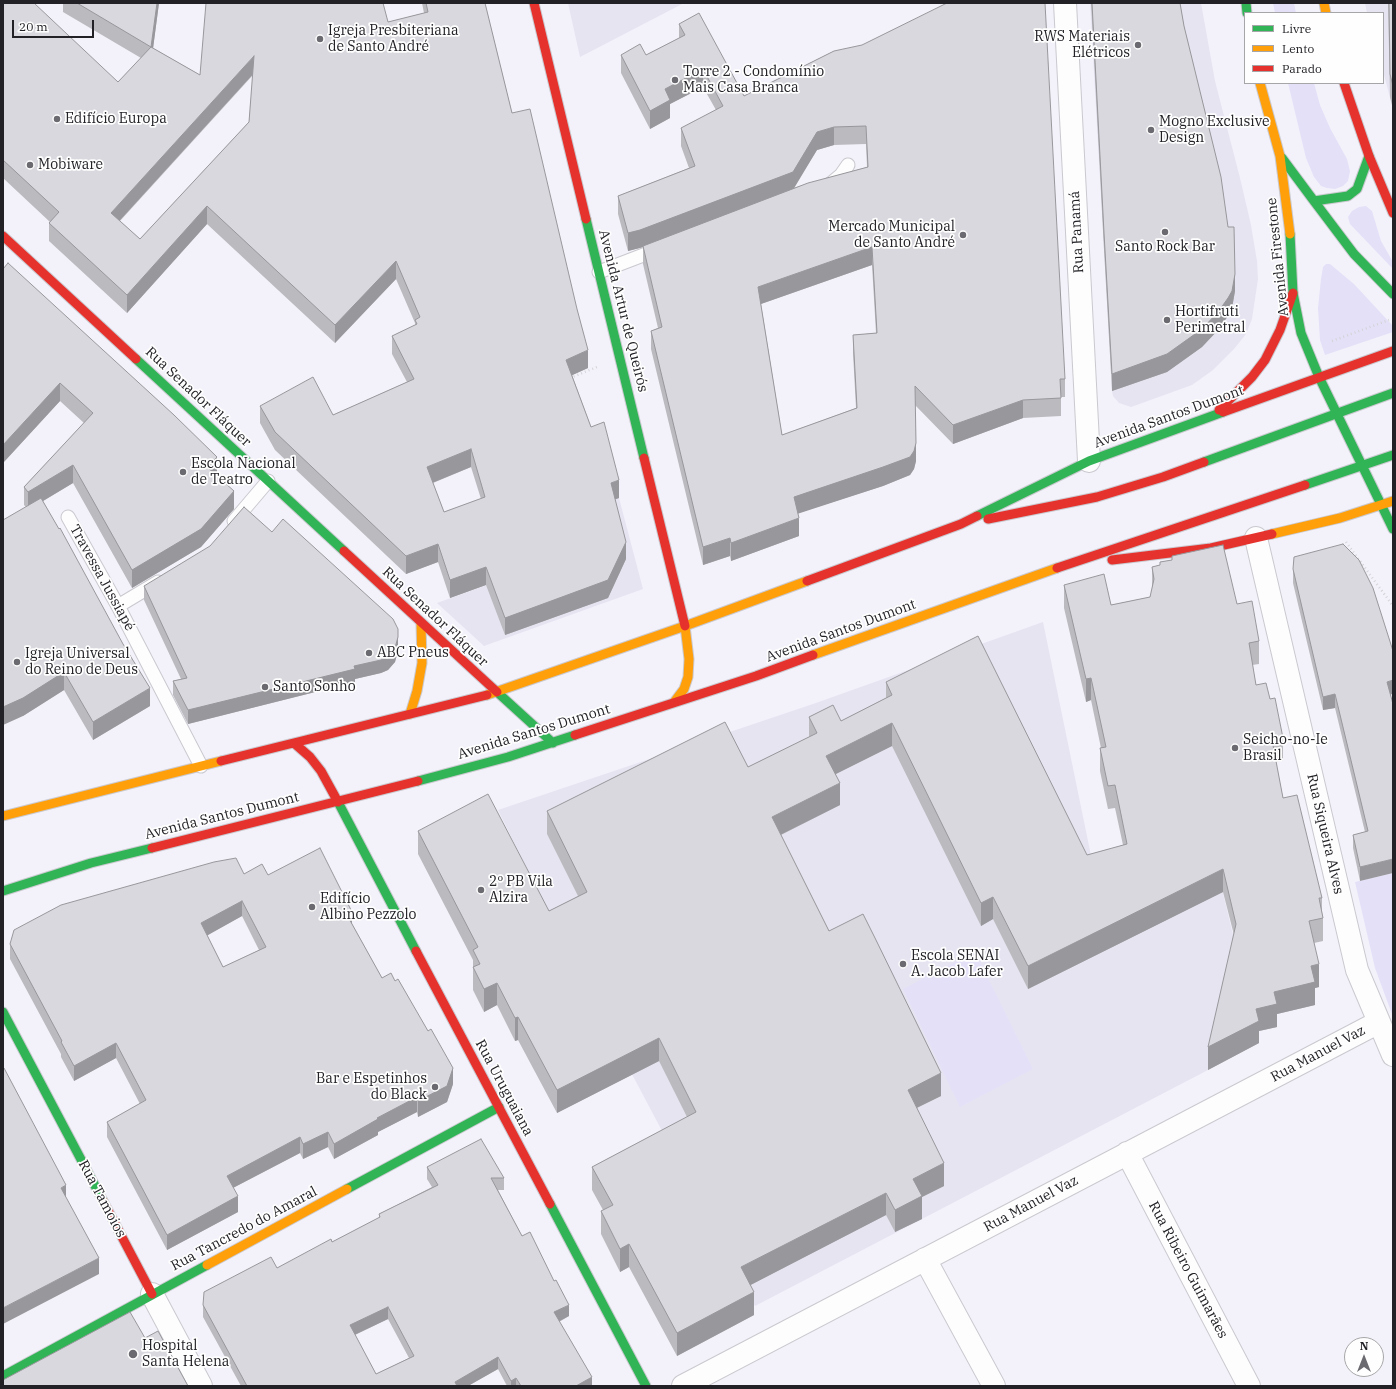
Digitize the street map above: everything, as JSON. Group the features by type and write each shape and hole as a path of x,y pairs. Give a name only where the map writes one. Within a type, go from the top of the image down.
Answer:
{"main road":[{"name":"Avenida Artur de Queirós","path":"534,3 685,626 689,659 688,677 684,689 676,701"},
{"name":"Avenida Firestone","path":"1260,84 1280,156 1290,224 1293,293 1301,333 1319,378 1393,530"},
{"path":"1344,84 1369,156 1393,213"},
{"path":"1280,156 1350,249 1393,294"},
{"path":"1314,201 1337,199 1348,196 1357,189 1362,179 1369,156"},
{"name":"Rua Senador Fláquer","path":"3,236 421,623 553,743"},
{"path":"1215,414 1252,377 1265,360 1280,330 1293,293"},
{"name":"Avenida Santos Dumont","path":"3,816 497,692 685,626 961,524 1089,461 1215,414 1393,351"},
{"name":"Avenida Santos Dumont","path":"961,524 1098,497 1163,476 1393,393"},
{"name":"Avenida Santos Dumont","path":"3,891 91,863 338,802 508,757 553,743 676,701 762,674 1006,585 1362,467 1393,455"},
{"name":"Avenida Santos Dumont","path":"1063,566 1211,548 1340,518 1382,506 1393,501"},
{"path":"410,714 417,691 422,663 421,623"},
{"name":"Rua Uruguaiana","path":"294,743 310,757 321,771 338,802 646,1386"},
{"name":"Rua Tamoios","path":"3,1012 152,1294"},
{"name":"Rua Tancredo do Amaral","path":"3,1376 152,1294 499,1108"}],"street":[{"name":"Rua Panamá","path":"1065,3 1089,461"},
{"name":"Rua Siqueira Alves","path":"1256,538 1357,970 1364,992 1393,1055"},
{"name":"Rua Manuel Vaz","path":"683,1386 1379,1022"},
{"name":"Rua Ribeiro Guimarães","path":"1128,1153 1249,1386"},
{"path":"925,1259 994,1386"},
{"name":"Rua Tamoios","path":"152,1294 202,1386"}],"lane":[{"path":"818,189 832,183 841,175 848,165"},
{"path":"599,272 672,244"},
{"path":"227,529 268,481"},
{"name":"Travessa Jussiapé","path":"68,517 118,606 201,766"},
{"path":"118,606 168,576"}],"path":[{"path":"1308,350 1393,318"},
{"path":"566,379 620,358"},
{"path":"1346,540 1354,555 1393,606"}],"shaded area":[{"path":"568,3 684,3 580,57"},
{"path":"1090,3 1201,3 1215,81 1251,225 1257,261 1258,279 1252,319 1246,334 1234,349 1213,370 1192,385 1131,407 1119,403 1113,396 1112,391"},
{"path":"1273,3 1294,3 1296,12 1275,12"},
{"path":"1365,3 1393,3 1393,109 1384,75 1384,12 1367,12"},
{"path":"1288,84 1314,84 1320,105 1330,128 1347,159 1350,171 1348,181 1343,186 1335,189 1321,186 1314,177 1306,158"},
{"path":"1366,206 1372,211 1381,241 1393,262 1393,269 1350,224 1348,217 1352,211 1359,207"},
{"path":"1326,264 1330,264 1354,284 1393,326 1393,332 1325,355 1320,340 1318,308 1323,267"},
{"path":"619,498 643,589 484,646 437,603 537,567 571,516"},
{"name":"Escola SENAI A. Jacob Lafer","path":"1043,622 1095,875 1222,889 1236,947 1208,1070 755,1306 574,965 498,810 813,704"},
{"path":"1393,873 1393,1017 1375,968 1355,882"},
{"path":"975,952 1033,1069 960,1107 903,989"}],"building":[{"path":"3,3 34,3 118,82 151,47 200,75 206,3 383,3 388,22 428,12 426,3 485,3 512,113 530,109 588,350 566,360 591,427 604,422 619,480 611,483 626,542 608,580 505,618 486,567 450,580 438,544 406,556 275,432 260,406 313,377 333,415 414,379 392,336 417,324 415,320 420,317 396,261 335,325 207,206 127,295 49,223 59,212 3,160","holes":["254,56 249,122 140,239 111,213","471,449 485,497 444,512 427,467"]},
{"path":"77,3 157,3 151,47"},
{"path":"947,3 1045,3 1065,379 1060,379 1061,398 1023,400 953,425 915,386 916,443 914,451 910,457 794,497 799,518 731,543 730,538 703,547 651,331 662,327 643,246 808,183 868,167 866,126 834,127 817,132 793,172 640,230 628,233 618,196 695,166 681,128 723,106 703,69 665,89 670,100 650,111 621,55 640,44 646,55 685,35 679,24 699,13 744,96 834,51 862,45","holes":["872,247 877,333 853,335 857,408 782,435 758,287"]},
{"path":"1092,3 1180,3 1184,26 1221,177 1228,227 1234,227 1235,274 1232,291 1218,312 1202,329 1167,354 1112,374 1104,233"},
{"path":"1389,3 1393,3 1393,86 1390,74"},
{"path":"8,263 174,415 217,457 207,467 234,491 201,529 132,570 73,465 28,492 24,487 93,413 60,383 3,445 3,269"},
{"path":"41,498 59,529 60,528 123,644 150,688 93,722 64,672 23,698 3,707 3,520"},
{"path":"244,507 272,532 283,519 393,619 398,629 398,637 395,648 388,656 381,660 354,666 355,669 188,710 173,681 187,678 144,586 210,546"},
{"path":"1343,544 1359,560 1373,588 1393,651 1393,680 1387,682 1393,704 1393,859 1360,867 1353,835 1368,831 1335,694 1323,697 1293,569 1294,557"},
{"path":"1223,545 1237,604 1252,601 1259,641 1249,643 1256,685 1266,683 1270,699 1275,698 1283,738 1272,740 1283,798 1297,795 1322,898 1319,898 1323,918 1309,921 1319,964 1311,966 1315,982 1274,992 1277,1004 1256,1009 1259,1021 1208,1047 1236,924 1223,869 1028,966 993,897 981,903 892,723 826,756 840,783 772,817 829,931 863,914 875,938 941,1073 908,1090 944,1163 913,1179 922,1196 895,1210 886,1193 741,1267 754,1292 677,1333 629,1244 620,1249 601,1211 613,1205 592,1167 696,1112 659,1038 557,1090 518,1017 515,1018 497,983 484,989 473,967 480,964 473,950 478,947 418,831 488,794 549,911 587,892 547,811 725,722 748,767 817,733 809,717 833,705 841,721 892,695 886,682 978,636 1087,855 1127,844 1115,785 1108,786 1100,748 1106,747 1091,678 1086,679 1064,585 1104,574 1111,605 1150,597 1154,579 1152,567 1160,565 1160,562 1172,560 1172,556"},
{"path":"320,848 352,912 347,915 382,978 391,973 395,981 398,979 428,1031 431,1029 453,1068 447,1086 418,1101 417,1097 377,1118 378,1119 334,1144 328,1132 303,1144 300,1137 227,1176 238,1196 167,1235 107,1122 146,1100 116,1043 74,1066 10,944 14,930 61,905 214,862 236,858 244,874 262,864 268,875","holes":["242,901 266,947 223,967 201,923"]},
{"path":"3,1068 66,1185 61,1188 99,1258 3,1308"},
{"path":"481,1139 504,1178 491,1178 522,1236 530,1232 554,1281 556,1280 569,1305 554,1312 592,1377 576,1386 521,1386 516,1378 511,1381 498,1357 455,1382 457,1386 247,1386 203,1305 204,1292 271,1257 277,1268 331,1239 332,1242 380,1217 379,1214 438,1185 427,1167","holes":["388,1307 414,1356 376,1374 350,1325"]},
{"path":"130,1312 145,1338 158,1331 188,1386 3,1386 3,1380"}],"traffic: fast":[{"path":"1246,3 1247,12"},
{"path":"1282,158 1314,201 1348,196 1357,189 1369,156"},
{"path":"1314,201 1354,254 1393,294"},
{"path":"586,219 644,458"},
{"path":"1290,234 1293,293 1301,333 1319,377 1393,529"},
{"path":"136,359 344,551"},
{"path":"1204,462 1393,393"},
{"path":"977,516 1089,461 1223,412"},
{"path":"1305,485 1393,455"},
{"path":"497,692 553,743"},
{"path":"418,781 508,757 575,735"},
{"path":"338,802 416,951"},
{"path":"3,891 91,863 152,848"},
{"path":"3,1012 103,1201"},
{"path":"347,1189 499,1107"},
{"path":"550,1204 646,1386"},
{"path":"3,1376 207,1265"}],"traffic: slow":[{"path":"1324,3 1326,12"},
{"path":"1260,84 1280,156 1290,234"},
{"path":"1272,534 1340,518 1393,501"},
{"path":"813,655 1057,568"},
{"path":"487,695 685,626 807,581"},
{"path":"410,714 417,691 422,663 421,623"},
{"path":"675,701 684,689 688,677 689,659 685,626"},
{"path":"3,816 221,761"},
{"path":"207,1265 347,1189"}],"traffic: jam":[{"path":"534,3 586,219"},
{"path":"1344,84 1369,156 1393,213"},
{"path":"3,236 136,359"},
{"path":"1219,410 1252,377 1265,360 1280,330 1293,293"},
{"path":"1223,412 1393,351"},
{"path":"644,458 685,626"},
{"path":"988,519 1097,497 1163,477 1204,462"},
{"path":"1057,568 1305,485"},
{"path":"807,581 961,524 977,516"},
{"path":"1112,560 1211,548 1272,534"},
{"path":"344,551 497,692"},
{"path":"575,735 756,676 813,655"},
{"path":"221,761 487,695"},
{"path":"294,743 310,757 321,771 338,802"},
{"path":"152,848 418,781"},
{"path":"416,951 550,1204"},
{"path":"103,1201 152,1294"}],"place":[{"name":"Igreja Presbiteriana de Santo André","path":"320,39"},
{"name":"RWS Materiais Elétricos","path":"1138,45"},
{"name":"Torre 2 - Condomínio Mais Casa Branca","path":"675,80"},
{"name":"Edifício Europa","path":"57,119"},
{"name":"Mogno Exclusive Design","path":"1151,130"},
{"name":"Mobiware","path":"30,165"},
{"name":"Santo Rock Bar","path":"1165,232"},
{"name":"Mercado Municipal de Santo André","path":"963,235"},
{"name":"Hortifruti Perimetral","path":"1167,320"},
{"name":"Escola Nacional de Teatro","path":"183,472"},
{"name":"ABC Pneus","path":"369,653"},
{"name":"Igreja Universal do Reino de Deus","path":"17,662"},
{"name":"Santo Sonho","path":"265,687"},
{"name":"Seicho-no-Ie Brasil","path":"1235,748"},
{"name":"2º PB Vila Alzira","path":"481,890"},
{"name":"Edifício Albino Pezzolo","path":"312,907"},
{"name":"Escola SENAI A. Jacob Lafer","path":"903,964"},
{"name":"Bar e Espetinhos do Black","path":"435,1087"},
{"name":"Hospital Santa Helena","path":"133,1354"}]}
